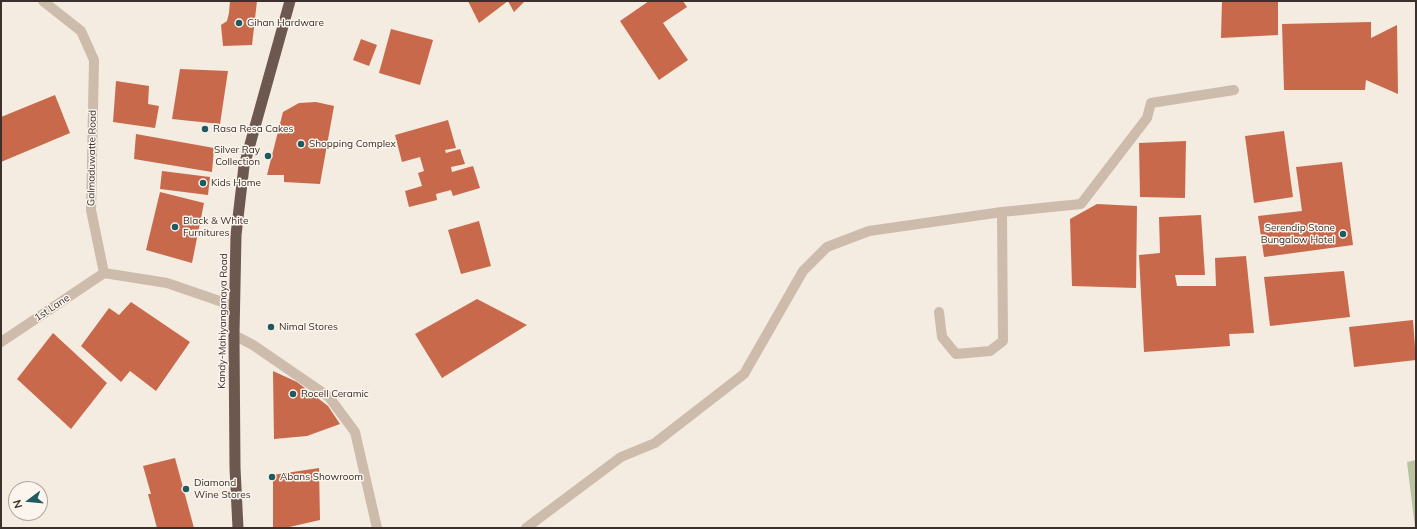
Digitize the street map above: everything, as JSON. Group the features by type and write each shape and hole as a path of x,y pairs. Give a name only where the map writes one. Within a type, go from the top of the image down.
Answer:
{"highway":[{"name":"Kandy-Mahiyanganaya Road","path":"238,528 234,335 236,235 244,166 290,1"}],"street":[{"name":"Galmaduwatte Road","path":"43,1 81,31 94,60 91,210 104,273"},
{"path":"526,528 622,457 655,443 744,374 803,271 827,247 869,231 1002,212 1081,204 1147,118 1151,103 1234,90"},
{"path":"939,312 942,337 956,354 990,351 1003,341 1002,212"},
{"path":"104,273 167,282 234,306"},
{"name":"1st Lane","path":"1,342 104,273"},
{"path":"234,335 253,345 329,397 355,432 378,528"}],"green space":[{"path":"1416,460 1416,528 1415,528 1407,462"}],"building":[{"name":"Gihan Hardware","path":"230,1 257,1 252,45 223,46 221,25 227,21"},
{"path":"468,1 508,1 479,23"},
{"path":"508,1 525,1 514,12"},
{"path":"649,1 683,1 687,7 663,23 688,60 659,80 620,21"},
{"path":"1222,1 1278,1 1278,35 1221,38"},
{"path":"1371,22 1371,38 1397,25 1398,94 1366,80 1365,90 1284,90 1282,24"},
{"path":"391,29 433,40 420,85 379,73"},
{"path":"361,39 377,45 369,66 353,60"},
{"path":"180,69 228,71 220,124 172,119"},
{"path":"116,81 149,86 148,104 159,106 155,128 113,122"},
{"path":"55,95 70,133 1,162 1,117"},
{"name":"Shopping Complex","path":"316,102 334,106 320,184 284,182 284,175 267,175 283,112 299,103"},
{"path":"448,120 456,148 445,150 446,153 460,149 465,164 451,167 452,172 473,166 480,188 453,196 451,190 436,194 437,200 409,207 405,191 422,186 418,173 424,171 420,157 402,162 395,135"},
{"path":"1284,131 1293,197 1254,203 1245,136"},
{"path":"136,134 214,148 212,172 134,159"},
{"path":"1186,141 1185,198 1140,197 1139,143"},
{"path":"1342,162 1353,245 1264,257 1258,216 1302,211 1296,167"},
{"path":"162,171 210,177 208,195 160,189"},
{"name":"Black & White Furnitures","path":"160,192 204,203 192,263 146,250"},
{"path":"1097,204 1137,206 1136,288 1072,286 1070,219"},
{"path":"1201,215 1205,275 1175,275 1177,286 1216,286 1215,258 1246,256 1254,333 1229,334 1230,346 1144,352 1139,255 1160,253 1159,217"},
{"path":"479,221 491,266 461,274 448,230"},
{"path":"1344,271 1350,317 1270,326 1264,277"},
{"path":"477,299 527,325 442,378 415,334"},
{"path":"131,302 190,342 156,391 130,371 121,382 81,346 109,308 119,315"},
{"path":"1413,320 1416,360 1354,367 1349,327"},
{"path":"53,333 107,383 71,429 17,379"},
{"name":"Rocell Ceramic","path":"273,371 297,382 328,406 340,424 307,436 274,439"},
{"path":"175,458 194,528 157,528 148,494 151,494 143,466"},
{"path":"319,468 320,520 285,528 273,528 273,475"}],"place":[{"name":"Gihan Hardware","path":"239,23"},
{"name":"Rasa Resa Cakes","path":"205,129"},
{"name":"Shopping Complex","path":"301,144"},
{"name":"Silver Ray Collection","path":"268,156"},
{"name":"Kids Home","path":"203,183"},
{"name":"Black & White Furnitures","path":"175,227"},
{"name":"Serendip Stone Bungalow Hotel","path":"1343,234"},
{"name":"Nimal Stores","path":"271,327"},
{"name":"Rocell Ceramic","path":"293,394"},
{"name":"Abans Showroom","path":"272,477"},
{"name":"Diamond Wine Stores","path":"186,489"}]}
